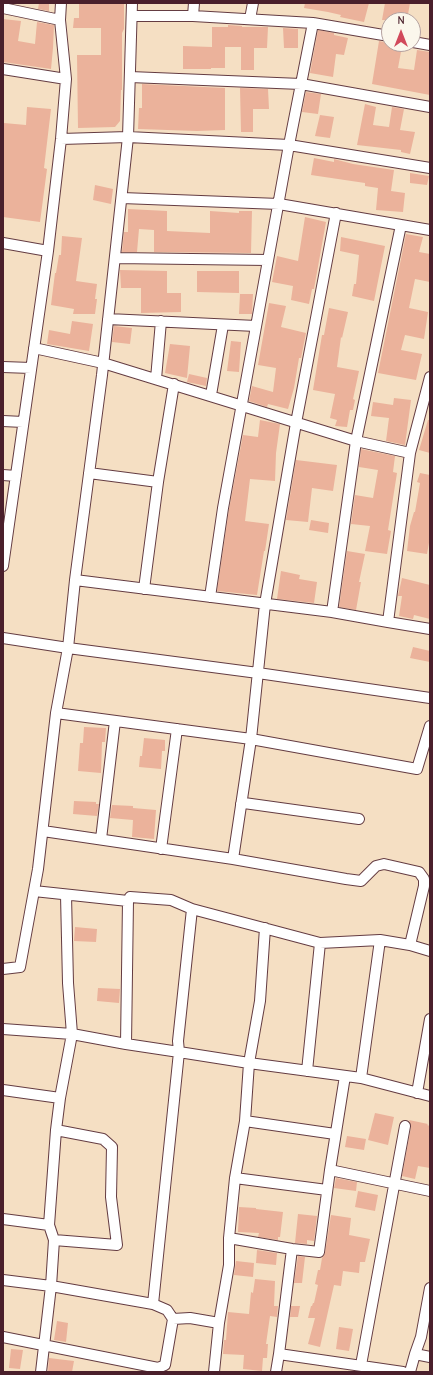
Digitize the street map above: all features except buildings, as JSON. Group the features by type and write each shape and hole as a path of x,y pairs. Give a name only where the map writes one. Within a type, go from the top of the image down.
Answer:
{"street":[{"path":"3,566 5,537 16,476 48,251 61,139 66,79 60,20 61,3"},
{"path":"3,969 20,967 34,891 43,831 56,713 68,648 122,198 128,137 132,3"},
{"path":"193,16 194,3"},
{"path":"250,19 253,3"},
{"path":"3,8 60,20"},
{"path":"132,16 193,16 314,23 381,35"},
{"path":"210,597 223,508 278,204 314,23"},
{"path":"3,70 66,79"},
{"path":"130,77 301,84 430,107"},
{"path":"61,139 128,137 289,145 430,168"},
{"path":"122,198 278,204 430,230"},
{"path":"233,859 251,739 265,604 296,423 336,214"},
{"path":"332,612 356,441 401,225"},
{"path":"3,243 48,251"},
{"path":"115,258 268,260"},
{"path":"108,319 256,326"},
{"path":"156,379 161,321"},
{"path":"211,395 223,324"},
{"path":"34,348 103,363 211,395 356,441 410,453"},
{"path":"3,367 31,368"},
{"path":"388,622 410,453 426,406 430,377"},
{"path":"144,589 158,482 174,384"},
{"path":"3,421 23,422"},
{"path":"89,473 158,482"},
{"path":"3,476 16,476"},
{"path":"75,580 332,612 430,629"},
{"path":"3,638 68,648 258,672 430,698"},
{"path":"56,713 251,739 417,769 430,726"},
{"path":"101,839 115,721"},
{"path":"162,849 177,729"},
{"path":"242,804 244,803 359,819"},
{"path":"43,831 233,859 361,881 376,866 384,864 419,872 424,879 424,886 410,944"},
{"path":"34,891 128,902 126,1044"},
{"path":"41,1372 51,1286 54,1240 49,1224 56,1130 60,1098 72,1034 68,983 66,895"},
{"path":"130,897 171,900 192,909 320,943 380,940 410,944 430,951"},
{"path":"153,1304 192,909"},
{"path":"214,1372 219,1323 229,1265 229,1238 235,1178 246,1121 249,1063 260,1001 265,928"},
{"path":"361,1078 380,940"},
{"path":"307,1071 320,943"},
{"path":"417,1093 430,1019"},
{"path":"3,1029 72,1034 249,1063 361,1078 430,1096"},
{"path":"229,1238 319,1252 335,1134 345,1076"},
{"path":"3,1090 60,1098"},
{"path":"246,1121 335,1134"},
{"path":"361,1365 405,1126"},
{"path":"54,1240 117,1245 111,1197 112,1147 103,1139 56,1130"},
{"path":"330,1170 430,1191"},
{"path":"235,1178 327,1190"},
{"path":"3,1219 49,1224"},
{"path":"276,1372 292,1249"},
{"path":"3,1280 51,1286 153,1304 167,1310 173,1319 164,1365 158,1370 3,1337"},
{"path":"410,1372 421,1337 430,1288"},
{"path":"173,1319 190,1318 219,1323"},
{"path":"279,1354 403,1372"},
{"path":"415,1354 430,1357"}]}
